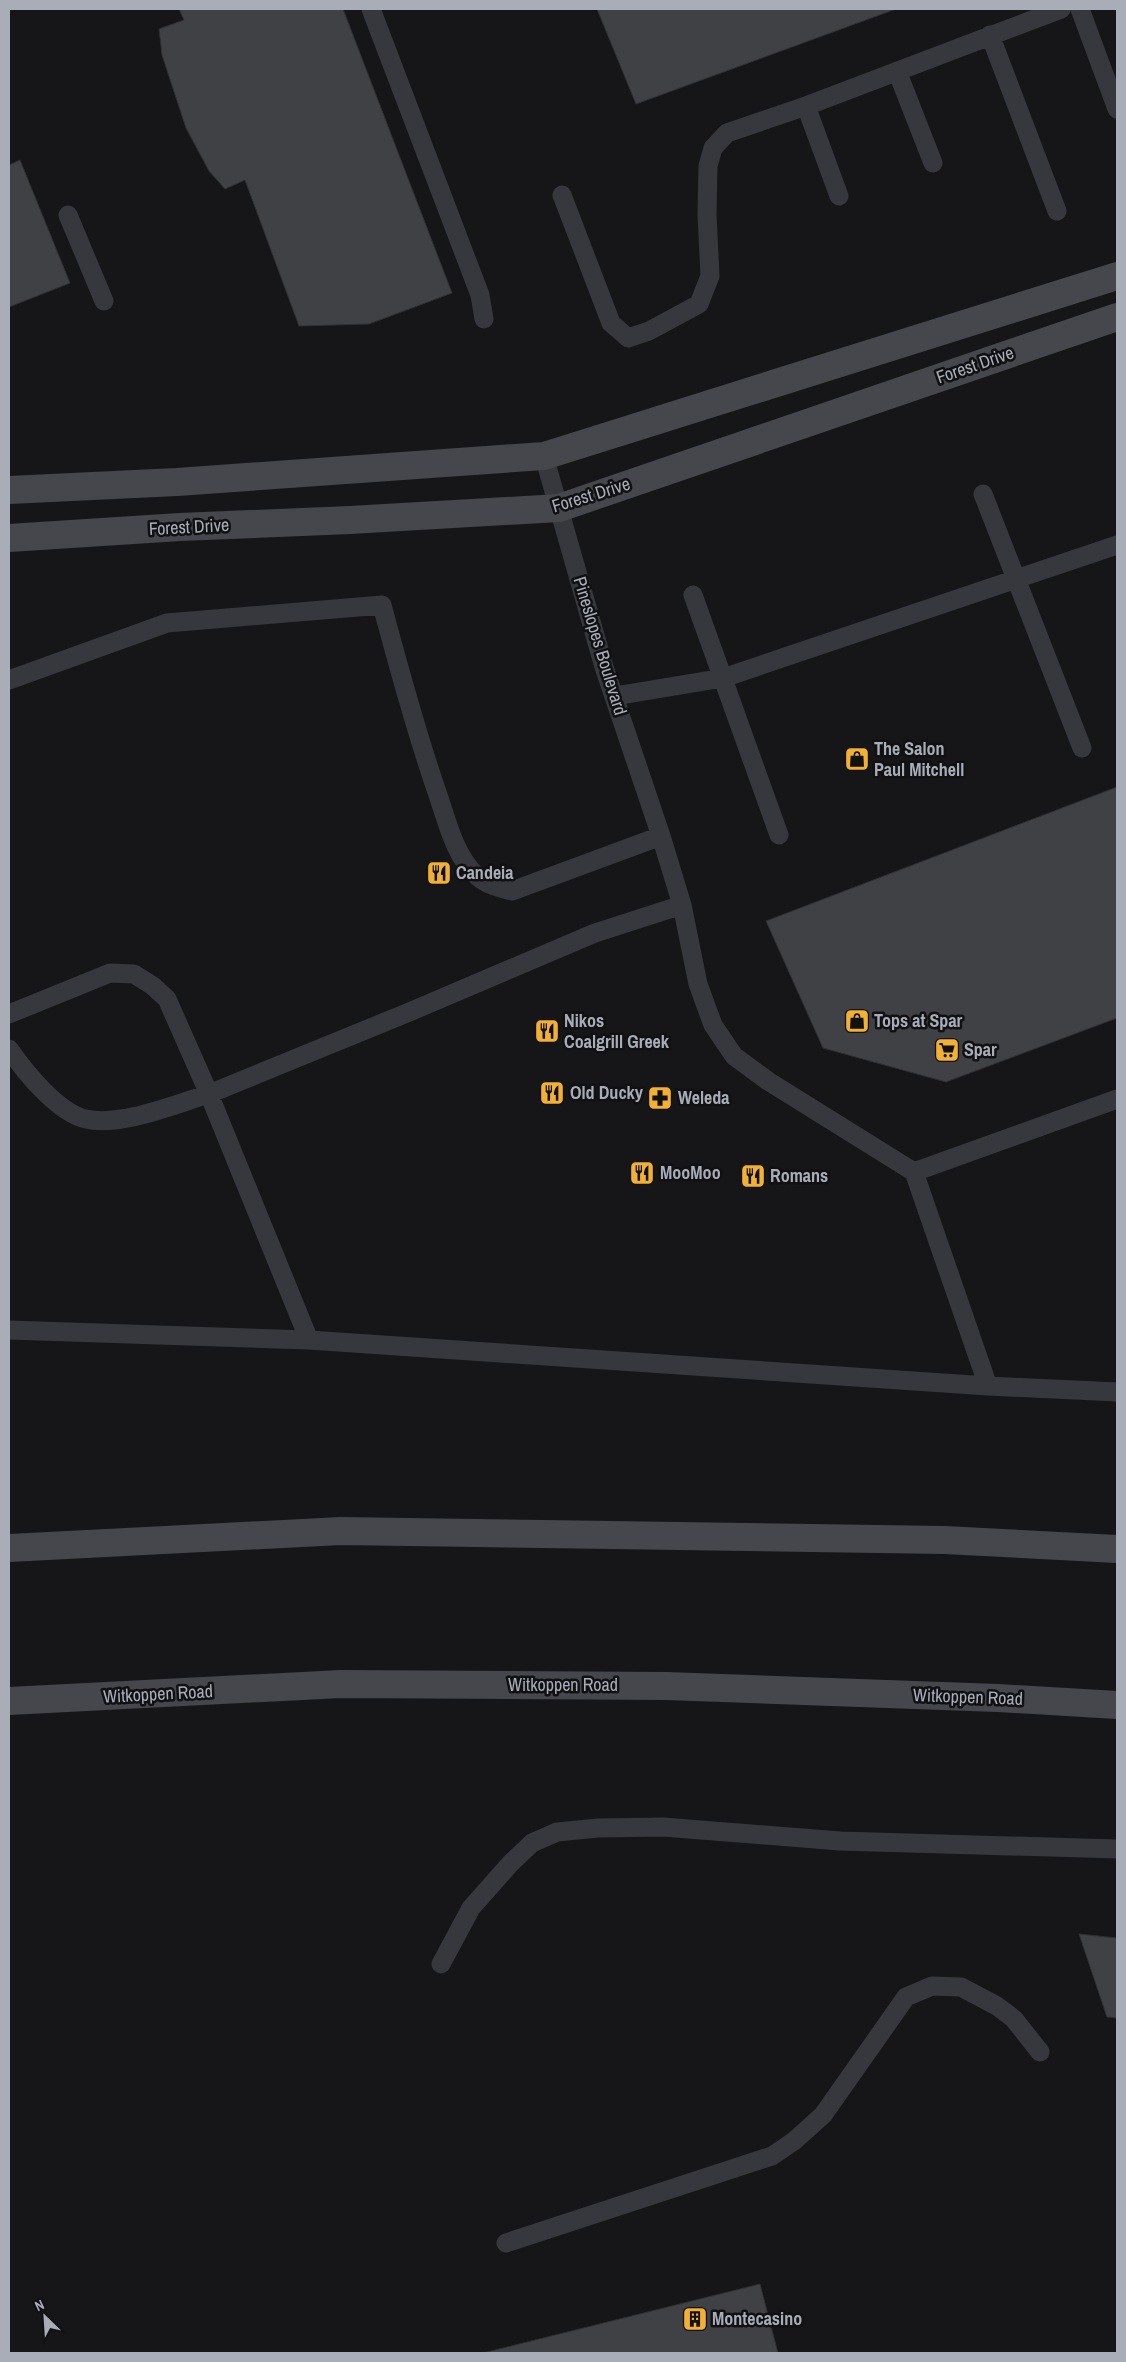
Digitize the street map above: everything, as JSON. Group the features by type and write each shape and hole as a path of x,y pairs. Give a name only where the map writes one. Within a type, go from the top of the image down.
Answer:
{"street":[{"path":"9,490 177,482 544,456 1117,276"},
{"name":"Forest Drive","path":"9,538 180,527 350,520 559,508 1117,317"},
{"path":"9,1548 341,1531 934,1540 1117,1549"},
{"name":"Witkoppen Road","path":"9,1702 351,1684 666,1686 998,1698 1117,1705"}],"lane":[{"path":"371,9 480,295 484,319"},
{"path":"562,195 611,323 628,338 649,332 699,304 710,276 707,216 708,166 714,148 727,134 1061,9"},
{"path":"1080,9 1117,109"},
{"path":"990,35 1057,211"},
{"path":"897,71 933,163"},
{"path":"806,106 840,196"},
{"path":"68,215 104,301"},
{"name":"Pineslopes Boulevard","path":"544,456 604,667 661,836 682,905 698,984 713,1025 734,1056 768,1081 914,1172"},
{"path":"983,494 1082,748"},
{"path":"615,696 723,678 1117,545"},
{"path":"693,595 779,835"},
{"path":"9,680 167,623 382,604 414,726 449,827 462,856 476,876 490,885 512,891 661,836"},
{"path":"9,1049 28,1075 67,1112 87,1120 127,1119 209,1094 408,1013 595,933 682,905"},
{"path":"9,1014 110,973 134,974 153,986 167,999 209,1094 309,1340"},
{"path":"988,1386 914,1172 1117,1099"},
{"path":"9,1330 309,1340 988,1386 1117,1392"},
{"path":"441,1964 472,1908 510,1864 532,1843 557,1832 598,1828 663,1827 840,1841 1117,1849"},
{"path":"506,2243 772,2156 794,2141 823,2115 906,1998 932,1986 961,1987 997,2006 1014,2019 1040,2052"}],"building":[{"path":"179,9 343,9 452,293 369,324 299,326 245,180 225,189 209,171 186,128 162,55 159,29 184,20"},
{"path":"597,9 896,9 636,104"},
{"path":"20,160 70,283 9,307 9,165"},
{"path":"1117,787 1117,1018 946,1082 823,1048 766,921"},
{"path":"1079,1934 1117,1938 1117,2018 1107,2017"},
{"name":"Montecasino","path":"760,2284 778,2353 483,2353"}],"place":[{"name":"The Salon Paul Mitchell","path":"857,759"},
{"name":"Candeia","path":"439,873"},
{"name":"Tops at Spar","path":"857,1021"},
{"name":"Nikos Coalgrill Greek","path":"547,1031"},
{"name":"Spar","path":"947,1050"},
{"name":"Old Ducky","path":"552,1093"},
{"name":"Weleda","path":"660,1098"},
{"name":"MooMoo","path":"642,1173"},
{"name":"Romans","path":"753,1176"},
{"name":"Montecasino","path":"695,2319"}]}
